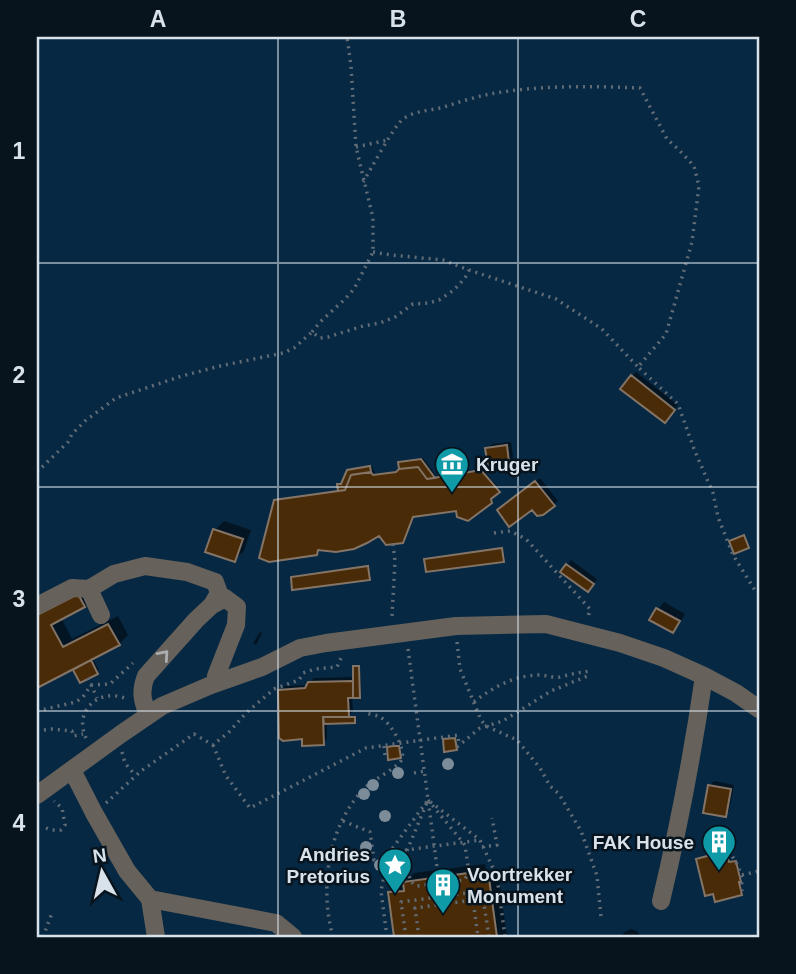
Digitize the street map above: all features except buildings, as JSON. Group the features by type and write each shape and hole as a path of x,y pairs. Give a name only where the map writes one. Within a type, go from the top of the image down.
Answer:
{"street":[{"path":"37,606 72,589 89,589 114,574 145,566 187,572 215,582 219,593 212,605"},
{"path":"89,589 101,615"},
{"path":"148,715 142,697 146,676 195,620 225,598 237,607 236,625 216,676 217,683"},
{"path":"37,795 148,715 188,694 262,667 300,648 456,626 546,624 620,643 704,676 759,709"},
{"path":"661,901 695,740 704,676"},
{"path":"72,770 127,871 150,899 156,937"},
{"path":"150,899 275,923 293,937"}],"path":[{"path":"37,472 85,421 116,398 182,376 283,353 294,348 354,289 373,252 373,218 356,147 347,37"},
{"path":"363,182 401,120 412,114 491,94 543,88 640,88 667,139 694,166 699,186 692,242 666,334 638,367"},
{"path":"356,147 388,140"},
{"path":"373,252 443,260 468,271 556,299 602,329 678,404 713,493 718,517 733,555 759,594"},
{"path":"312,332 320,338 328,337 380,323 395,317 413,304 429,303 446,295 461,283 468,271"},
{"path":"494,533 510,531 526,539 576,592 590,610 583,634"},
{"path":"393,544 396,561 392,616 406,633 437,867"},
{"path":"213,746 274,689 299,680 303,673 337,667 349,640"},
{"path":"457,650 460,669 481,720 486,726 517,740 541,768 581,831 597,876 601,917"},
{"path":"91,685 110,684 141,656"},
{"path":"94,813 135,776 194,734 213,746 226,776 250,808 366,748 458,736 458,747 480,728 503,722 551,691 591,673 576,672 557,677 539,675 509,681 491,689 474,702"},
{"path":"88,678 97,698"},
{"path":"37,711 76,702 83,698 91,685"},
{"path":"89,744 84,734 83,720 85,712 97,698 113,695 129,700"},
{"path":"333,937 327,883 334,841 352,803 377,777 399,764 402,758 401,743 382,718 365,713"},
{"path":"37,732 51,729 72,731 73,736 84,734"},
{"path":"384,746 385,755 388,756"},
{"path":"128,750 122,752 124,762 135,776"},
{"path":"414,773 425,772"},
{"path":"428,800 480,840 497,877 505,937"},
{"path":"428,800 465,845 469,873 464,880 417,886 410,881 407,850 428,800"},
{"path":"387,937 381,891 389,853 428,800"},
{"path":"46,828 61,830 65,825 62,808 57,805"},
{"path":"482,847 496,845 492,818"},
{"path":"343,821 370,832 374,860 388,859"},
{"path":"389,853 480,840"},
{"path":"728,851 736,860 742,875 742,891"},
{"path":"742,875 759,871"},
{"path":"440,883 442,898"},
{"path":"406,937 401,902 482,891 489,937"},
{"path":"419,937 415,908 472,900 478,937"},
{"path":"37,928 43,935 52,913"}],"shaded area":[{"path":"37,37 759,37 759,937 37,937"}],"place":[{"name":"Kruger","path":"452,494"},
{"name":"FAK House","path":"719,872"},
{"name":"Andries Pretorius","path":"395,895"},
{"name":"Voortrekker Monument","path":"443,915"}]}
